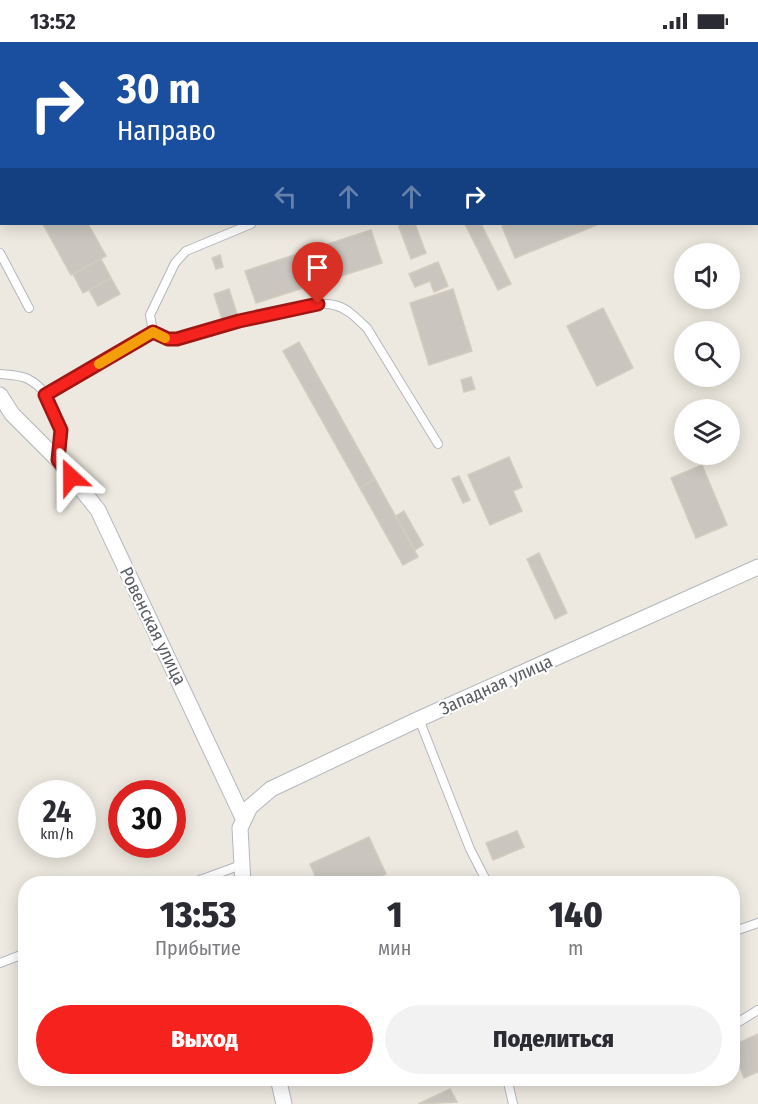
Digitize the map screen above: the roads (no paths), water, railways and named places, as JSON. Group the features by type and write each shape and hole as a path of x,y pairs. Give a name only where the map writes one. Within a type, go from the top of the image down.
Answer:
{"street":[{"name":"Ровенская улица","path":"0,395 12,414 58,460 98,510 243,818"},
{"name":"Западная улица","path":"243,818 250,807 271,789 419,719 758,567"},
{"path":"242,876 239,840 243,818"},
{"path":"280,1086 284,1104"}],"lane":[{"path":"153,332 150,315 175,263 186,250 248,225"},
{"path":"0,253 29,308"},
{"path":"153,332 168,339 177,339 250,318 318,304 334,305 352,314 367,328 438,444"},
{"path":"45,395 153,332"},
{"path":"0,374 28,379 45,395 61,430 58,460"},
{"path":"419,719 470,849 484,876"},
{"path":"211,876 241,865"},
{"path":"740,929 758,923"},
{"path":"0,963 18,956"},
{"path":"740,1021 758,1010"},
{"path":"509,1086 513,1104"}]}
